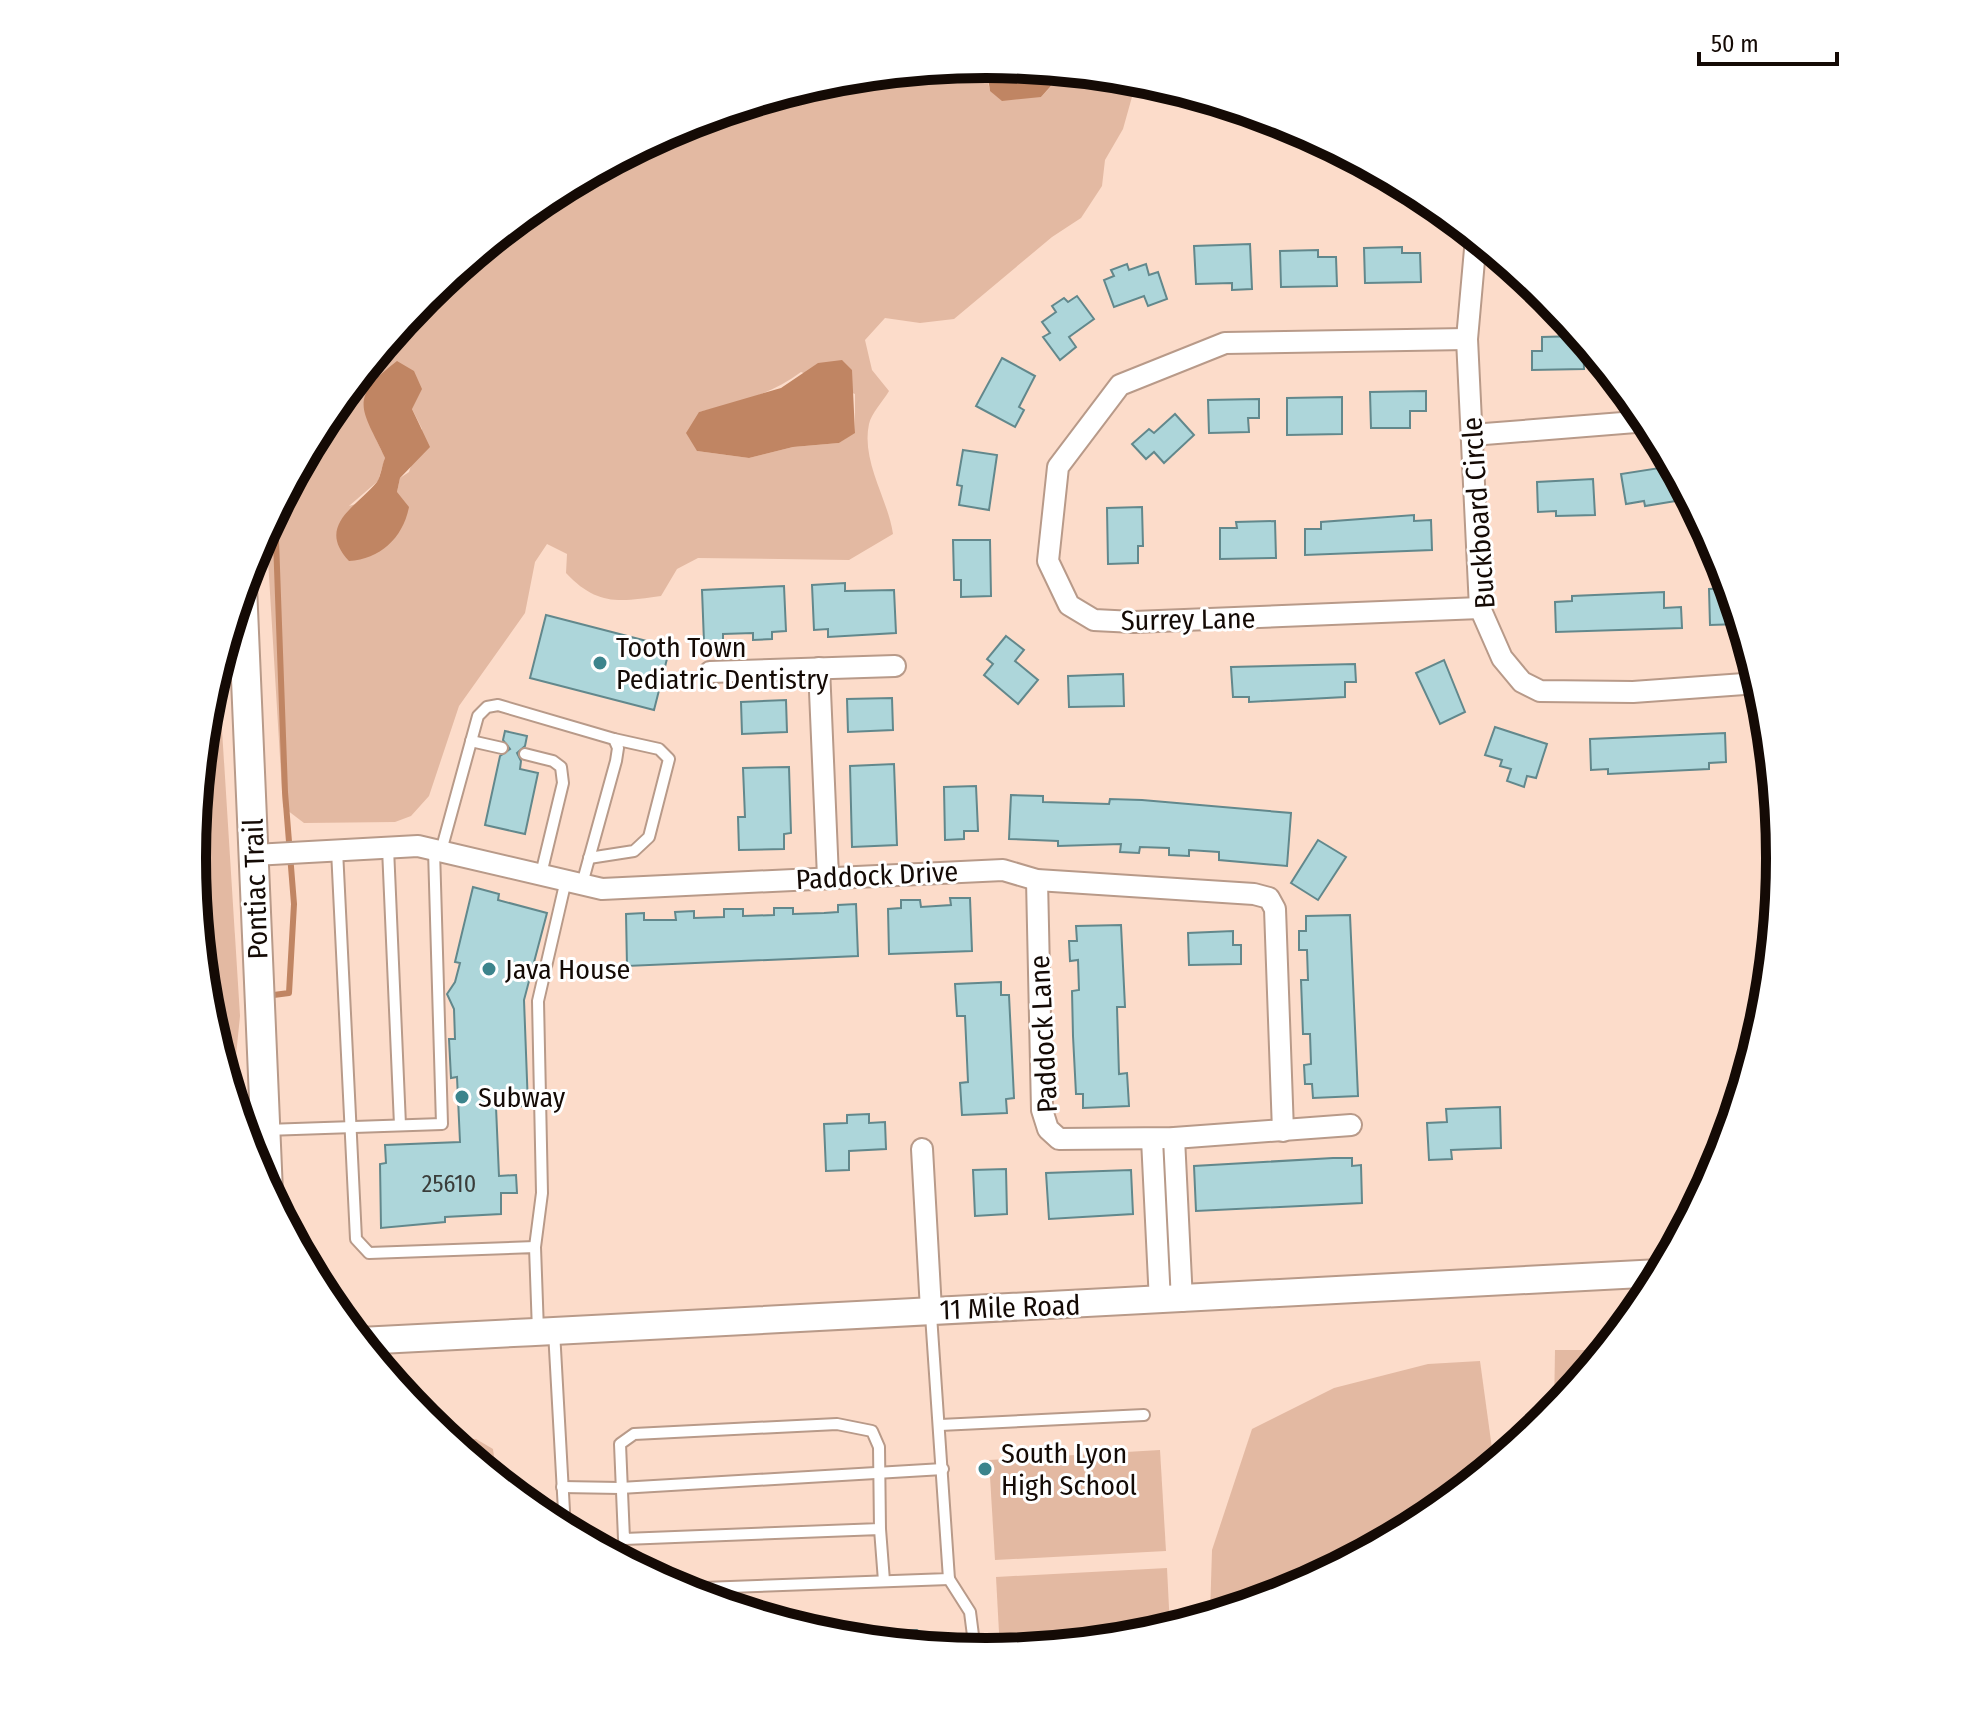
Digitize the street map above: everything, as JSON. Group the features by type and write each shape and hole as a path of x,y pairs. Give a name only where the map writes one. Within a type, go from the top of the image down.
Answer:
{"main road":[{"name":"Pontiac Trail","path":"243,619 266,1159"}],"street":[{"name":"Buckboard Circle","path":"1475,251 1467,339 1480,608 1502,658 1522,682 1540,691 1633,692 1746,684"},
{"name":"Surrey Lane","path":"1467,339 1225,343 1120,385 1058,467 1048,561 1069,605 1094,620 1134,622 1480,608"},
{"path":"1472,435 1632,422"},
{"path":"710,672 895,666"},
{"path":"819,668 828,877"},
{"name":"Paddock Drive","path":"253,855 418,846 602,889 1003,870 1037,880 1254,894 1269,898 1275,909 1283,1131"},
{"name":"Paddock Lane","path":"1037,880 1042,1110 1048,1129 1059,1139 1174,1138 1351,1125"},
{"path":"1171,1302 1174,1138"},
{"path":"1152,1139 1171,1302"},
{"path":"922,1149 931,1310"},
{"name":"11 Mile Road","path":"373,1340 931,1310 1171,1302 1645,1274"}],"lane":[{"path":"265,1130 442,1124 437,850 478,716 487,707 498,705 659,749 669,759 649,837 634,851 589,858"},
{"path":"564,1514 535,1247 542,1193 538,1001 574,882 589,858 616,761 614,739"},
{"path":"471,741 502,748"},
{"path":"525,754 553,761 561,767 563,783 541,874"},
{"path":"388,848 400,1125"},
{"path":"337,850 356,1239 369,1253 535,1247"},
{"path":"931,1310 949,1579 970,1612 973,1638"},
{"path":"940,1425 1144,1415"},
{"path":"880,1529 624,1539 620,1444 634,1434 837,1424 872,1431 879,1447 884,1581"},
{"path":"562,1487 620,1488 943,1469"},
{"path":"710,1588 949,1579"}],"shaded area":[{"path":"986,78 990,91 1041,97 1055,82 1133,92 1123,129 1105,160 1102,186 1081,218 1052,237 954,319 920,323 885,318 865,340 872,370 889,391 870,420 868,438 872,466 893,534 849,560 698,558 677,569 661,596 633,600 609,599 577,584 566,573 567,554 547,544 535,562 525,613 459,706 429,796 411,816 395,822 304,823 283,807 268,554 310,468 367,383 434,306 471,272 552,209 641,158 735,119 784,105 884,85","holes":["801,372 855,394 855,432 839,443 793,447 749,458 697,451 699,412 765,392","412,409 422,429 409,472 400,478 397,492 349,506 378,481 385,458 376,439"]},
{"path":"988,78 1055,82 1041,97 1002,101 990,91"},
{"path":"842,360 852,370 855,433 839,443 793,447 749,458 697,451 686,433 699,412 781,388 818,363"},
{"path":"397,361 414,371 422,389 412,409 430,447 400,478 397,492 409,507 396,537 371,556 349,561 336,537 338,527 343,517 377,482 385,458 366,416 365,396 381,374"},
{"path":"220,704 240,1016 235,1069 220,1010 207,909 207,807"},
{"path":"1555,1350 1590,1350 1572,1372 1554,1391"},
{"path":"1480,1361 1492,1450 1419,1507 1330,1558 1284,1579 1210,1604 1212,1550 1252,1429 1334,1388 1428,1364"},
{"path":"465,1439 476,1439 493,1449 495,1464"},
{"path":"1160,1450 1166,1551 995,1560 989,1460"},
{"path":"1167,1568 1169,1615 1087,1631 999,1637 996,1577"}],"building":[{"path":"1250,244 1252,289 1232,290 1232,283 1196,284 1194,246"},
{"path":"1402,247 1402,253 1420,253 1421,282 1365,283 1364,248"},
{"path":"1318,250 1318,257 1336,257 1337,286 1281,287 1280,251"},
{"path":"1127,264 1129,270 1146,264 1149,275 1158,272 1167,299 1148,306 1144,296 1114,307 1104,280 1114,276 1111,270"},
{"path":"1077,296 1094,319 1069,337 1076,347 1060,360 1043,337 1050,333 1042,322 1056,312 1052,306 1064,298 1068,302"},
{"path":"1565,336 1584,358 1584,369 1532,370 1532,351 1542,351 1542,337"},
{"path":"1002,358 1035,376 1019,407 1024,410 1015,427 976,406"},
{"path":"1426,391 1426,411 1410,411 1410,428 1371,428 1370,392"},
{"path":"1342,397 1342,434 1287,435 1287,398"},
{"path":"1259,399 1259,418 1248,418 1249,432 1209,433 1208,400"},
{"path":"1175,414 1194,435 1164,463 1154,452 1146,459 1132,444 1149,429 1154,433"},
{"path":"963,450 997,455 989,510 959,505 962,486 957,485"},
{"path":"1661,468 1678,501 1645,506 1644,501 1626,504 1621,474"},
{"path":"1593,479 1595,515 1556,516 1556,511 1538,512 1537,482"},
{"path":"1142,507 1143,546 1138,546 1138,563 1108,564 1107,508"},
{"path":"1414,515 1414,521 1431,520 1432,550 1305,555 1305,529 1321,529 1321,522"},
{"path":"1275,521 1276,558 1220,559 1220,528 1237,528 1236,522"},
{"path":"953,540 990,540 991,596 961,597 961,580 954,580"},
{"path":"845,583 845,591 894,590 896,633 828,637 828,629 814,630 812,585"},
{"path":"784,586 786,631 772,632 772,639 753,640 753,633 723,634 723,642 704,642 702,590"},
{"path":"1709,589 1717,589 1729,624 1710,625"},
{"path":"1664,592 1664,608 1681,607 1682,628 1556,632 1555,602 1572,601 1572,596"},
{"name":"Tooth Town Pediatric Dentistry","path":"546,615 670,647 654,710 530,678"},
{"path":"1006,636 1024,650 1015,661 1038,680 1018,704 984,675 993,664 987,659"},
{"path":"1444,660 1465,712 1440,724 1416,673"},
{"path":"1355,664 1356,682 1345,682 1345,697 1249,702 1249,697 1233,697 1231,667"},
{"path":"1123,674 1124,706 1069,707 1068,676"},
{"path":"892,698 893,730 848,732 847,699"},
{"path":"786,700 787,732 742,734 741,702"},
{"path":"1495,727 1547,744 1536,778 1527,776 1524,787 1507,781 1511,769 1500,766 1502,760 1485,755"},
{"path":"505,731 527,736 525,746 517,753 521,761 520,769 538,773 525,834 485,825 500,756 510,749 503,740"},
{"path":"1725,733 1726,762 1709,763 1709,769 1608,774 1608,769 1591,770 1590,739"},
{"path":"894,764 897,845 852,847 850,766"},
{"path":"789,767 791,833 784,834 784,849 739,850 738,817 745,817 743,768"},
{"path":"976,786 978,831 964,831 964,839 945,840 944,787"},
{"path":"1011,795 1043,796 1043,802 1109,804 1110,799 1142,800 1291,813 1287,866 1219,860 1219,852 1189,850 1189,856 1169,855 1169,848 1140,847 1139,853 1120,852 1121,844 1058,846 1058,841 1009,839"},
{"path":"1318,840 1346,857 1318,900 1291,883"},
{"path":"473,887 499,894 498,900 547,913 524,1000 528,1106 496,1107 499,1176 516,1175 517,1193 501,1193 501,1214 445,1217 445,1222 381,1228 380,1164 386,1163 385,1145 460,1142 457,1077 451,1078 449,1039 455,1039 454,1009 447,994 455,982 460,963 455,962"},
{"path":"950,898 970,898 972,951 889,954 888,909 901,908 901,900 920,900 921,907 951,905"},
{"path":"856,904 858,956 627,966 626,914 644,913 644,920 676,920 675,912 694,911 694,918 724,917 724,909 743,909 743,916 774,915 774,908 793,908 793,914 824,913 838,912 838,905"},
{"path":"1350,915 1358,1096 1313,1098 1312,1084 1305,1084 1304,1065 1311,1064 1310,1034 1303,1034 1301,980 1308,980 1307,950 1299,950 1299,931 1306,931 1306,916"},
{"path":"1121,925 1125,1007 1117,1007 1119,1074 1127,1073 1129,1106 1083,1108 1083,1094 1076,1094 1073,1036 1072,991 1079,990 1078,960 1070,961 1069,941 1077,941 1076,926"},
{"path":"1233,931 1233,945 1241,945 1241,964 1189,965 1188,933"},
{"path":"1001,982 1001,995 1009,995 1014,1098 1006,1099 1007,1113 962,1115 960,1083 968,1082 965,1016 957,1016 955,984"},
{"path":"1500,1107 1501,1148 1451,1150 1452,1159 1429,1160 1427,1123 1447,1122 1446,1109"},
{"path":"869,1114 869,1123 885,1122 886,1149 849,1151 849,1170 826,1171 824,1124 847,1123 847,1115"},
{"path":"1352,1158 1352,1166 1361,1165 1362,1203 1196,1211 1194,1166"},
{"path":"1006,1169 1007,1214 975,1216 973,1170"},
{"path":"1131,1170 1133,1214 1049,1219 1046,1173"},
{"path":"917,1630 925,1635 888,1631"}],"waterway":[{"path":"266,996 289,993 294,904 285,792 276,536"}],"place":[{"name":"Tooth Town Pediatric Dentistry","path":"600,663"},
{"name":"Java House","path":"489,969"},
{"name":"Subway","path":"462,1097"},
{"name":"South Lyon High School","path":"985,1469"}]}
